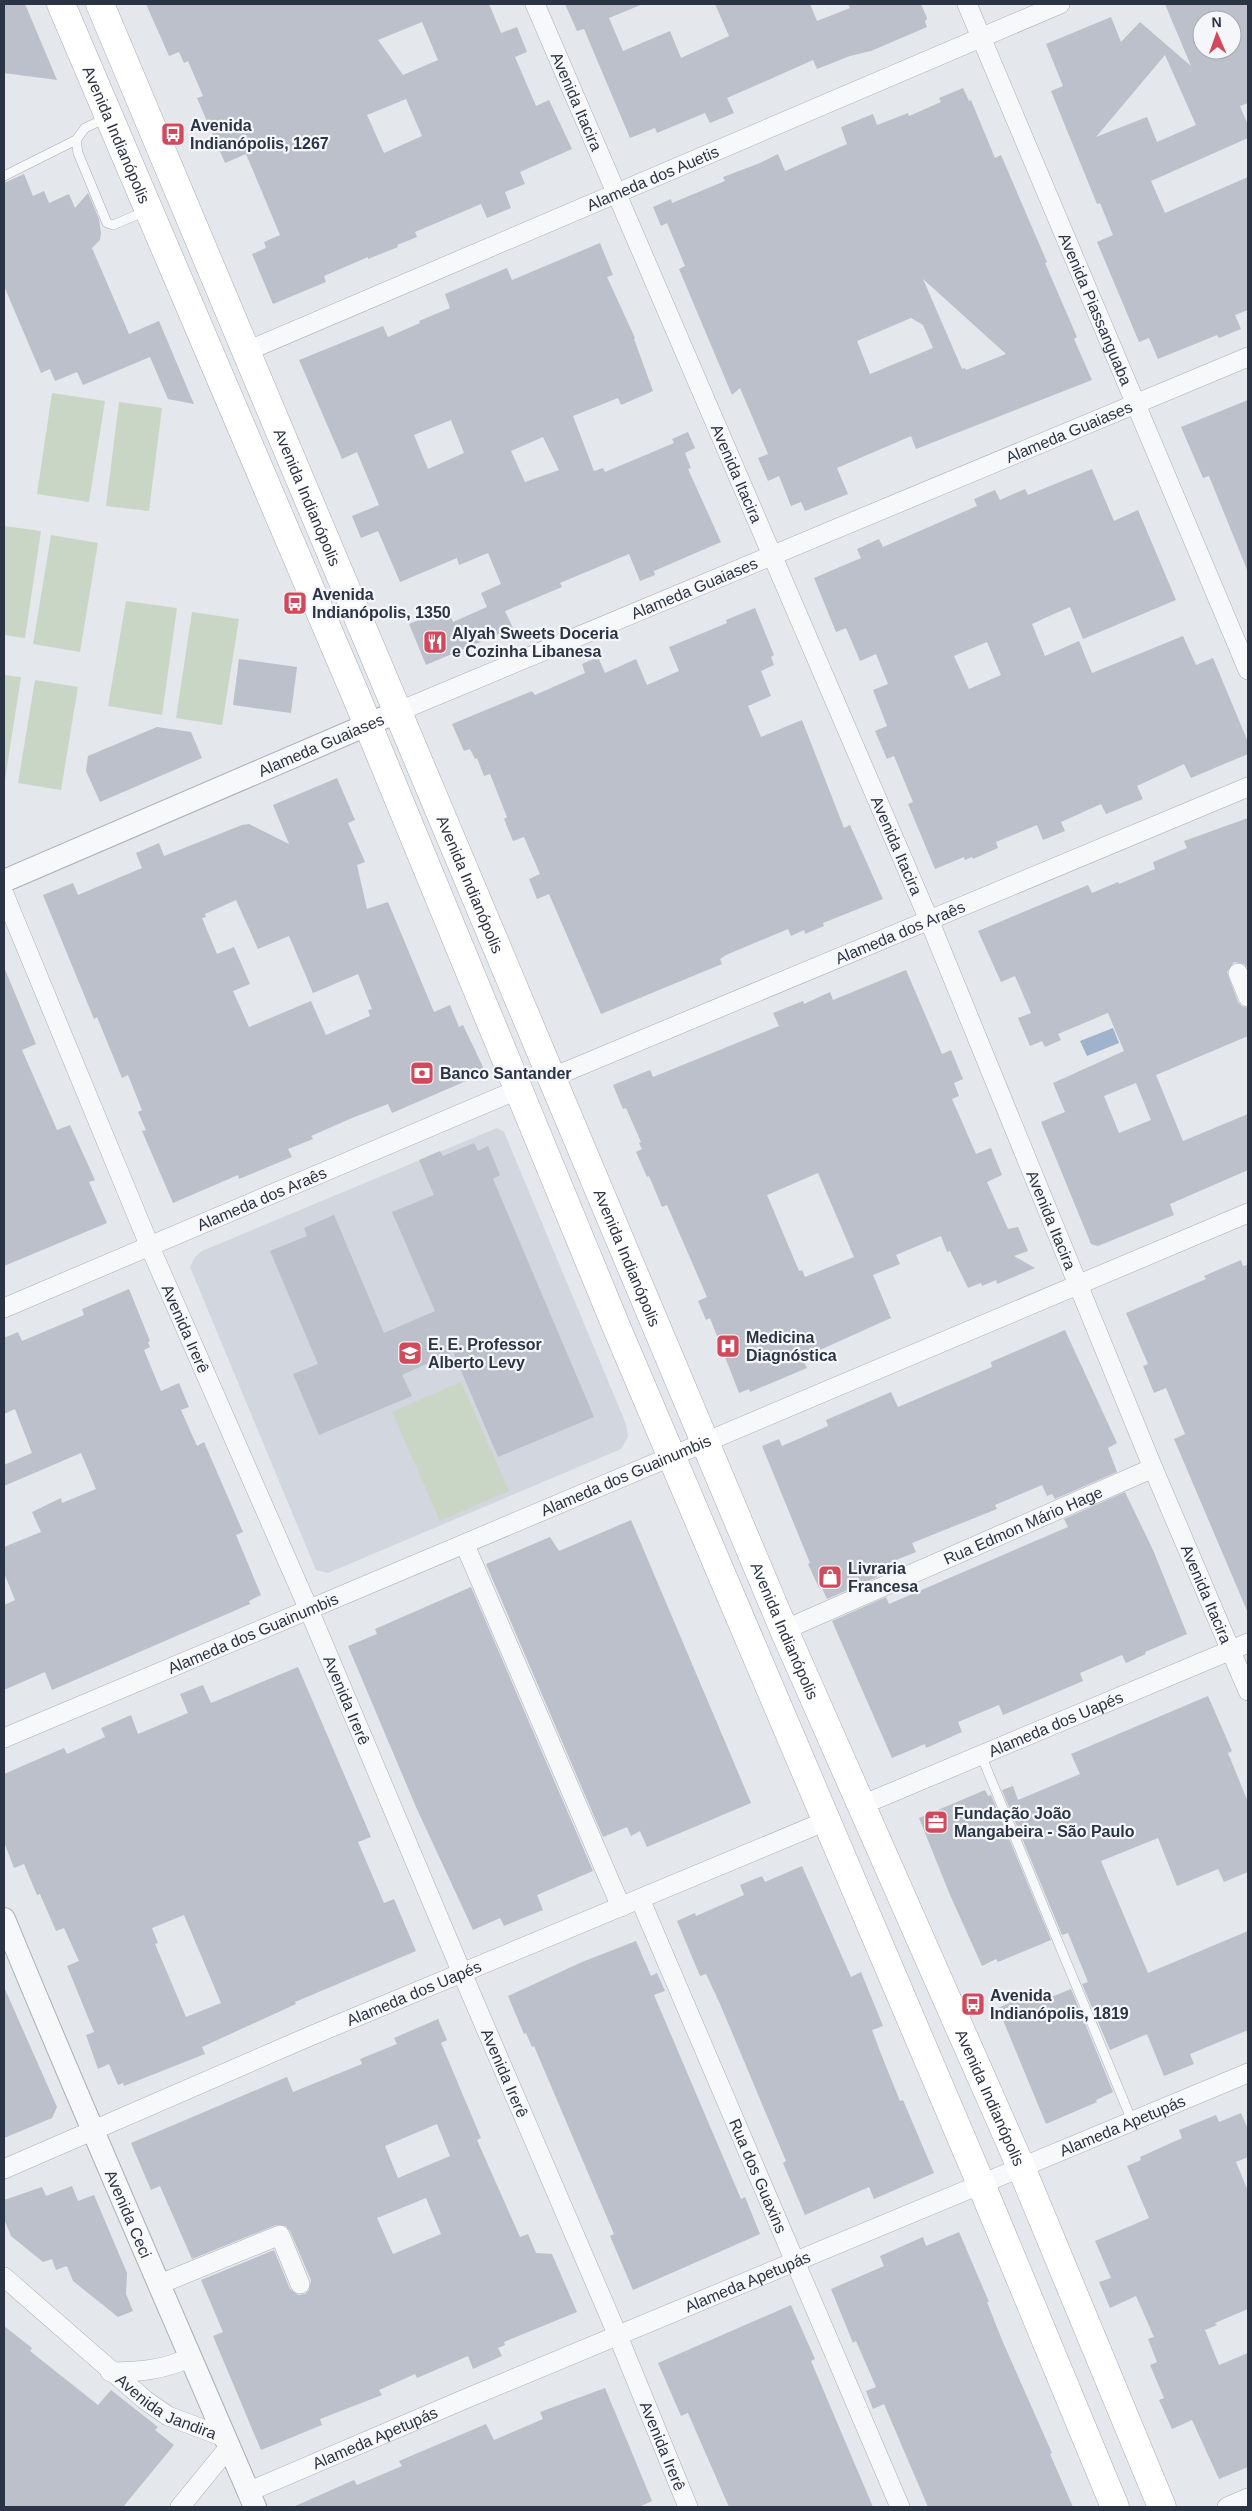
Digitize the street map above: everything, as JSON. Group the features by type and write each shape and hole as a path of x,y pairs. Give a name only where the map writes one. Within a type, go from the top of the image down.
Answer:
{"main road":[{"name":"Avenida Indianópolis","path":"61,4 147,211 368,725 1115,2507"},
{"name":"Avenida Indianópolis","path":"100,4 784,1630 1021,2167 1162,2507"}],"street":[{"name":"Avenida Itacira","path":"535,4 617,191 928,920 1153,1468 1248,1691"},
{"name":"Avenida Piassanguaba","path":"967,4 1137,403 1248,670"},
{"name":"Alameda dos Auetis","path":"247,351 980,36 1060,4"},
{"name":"Alameda Guaiases","path":"4,880 397,712 1248,357"},
{"name":"Alameda dos Araês","path":"553,1077 1248,787"},
{"name":"Avenida Irerê","path":"4,894 150,1247 309,1610 618,2336 688,2507"},
{"path":"1238,973 1248,996"},
{"name":"Alameda dos Araês","path":"4,1308 519,1089"},
{"name":"Alameda dos Guainumbis","path":"4,1738 465,1545 672,1454 1248,1213"},
{"name":"Rua Edmon Mário Hage","path":"784,1630 1153,1468"},
{"path":"465,1545 621,1907"},
{"name":"Alameda dos Uapés","path":"862,1805 1248,1643"},
{"name":"Alameda dos Uapés","path":"4,2169 462,1973 826,1821"},
{"name":"Rua dos Guaxins","path":"640,1899 900,2507"},
{"name":"Avenida Ceci","path":"4,1918 91,2132 160,2284 189,2358 251,2500"},
{"name":"Alameda Apetupás","path":"251,2500 618,2336 1248,2073"},
{"path":"160,2284 280,2235 300,2284"},
{"name":"Avenida Jandira","path":"4,2277 110,2372 168,2416 226,2442"},
{"name":"Avenida Jandira","path":"110,2372 169,2368 189,2358"},
{"path":"180,2507 226,2442"},
{"path":"1228,2507 1248,2498"}],"lane":[{"path":"4,176 76,140 85,128 109,116"},
{"path":"76,140 78,153 107,223 113,225 147,211"},
{"path":"981,1755 1132,2121"}],"shaded area":[{"name":"E. E. Professor Alberto Levy","path":"497,1128 504,1132 626,1424 628,1437 621,1449 328,1573 316,1570 190,1267 195,1257 202,1251"}],"green space":[{"path":"52,393 105,401 89,502 37,494"},
{"path":"119,402 162,408 149,511 106,506"},
{"path":"4,526 41,531 25,638 4,635"},
{"path":"51,535 98,543 80,652 33,644"},
{"path":"126,601 177,608 162,715 108,706"},
{"path":"192,612 239,619 222,725 176,718"},
{"path":"4,675 21,677 5,780 4,780"},
{"path":"35,680 78,687 61,790 18,783"},
{"path":"461,1382 509,1491 440,1521 392,1412"}],"water":[{"path":"1113,1028 1119,1043 1087,1056 1080,1041"}],"building":[{"path":"4,4 25,4 57,80 4,73"},
{"path":"146,4 489,4 501,33 517,27 527,52 515,57 536,106 549,100 572,149 520,172 525,184 505,192 511,208 487,218 481,204 415,232 417,237 397,245 398,247 368,259 368,257 324,276 326,282 273,304 252,254 266,248 264,242 280,235 246,154 225,163 197,98 203,96 188,61 184,63 179,52 169,56","holes":["422,22 438,60 403,75 378,40","406,99 422,136 384,153 367,115"]},
{"path":"565,4 643,4 609,18 623,51 670,31 681,58 729,36 715,4 810,4 817,21 850,8 848,4 921,4 927,18 925,22 927,27 871,51 850,56 817,69 813,60 727,98 734,113 710,123 705,113 657,133 655,128 630,138 584,29 577,31"},
{"path":"1165,4 1248,4 1248,103 1240,106 1248,125 1248,138 1151,181 1165,213 1248,177 1248,310 1235,315 1241,329 1219,338 1217,335 1158,359 1149,338 1139,342 1097,242 1113,235 1100,203 1097,204 1051,91 1063,86 1046,44 1111,17 1121,42 1140,22 1191,66","holes":["1165,55 1196,125 1157,142 1147,117 1096,137"]},
{"path":"963,88 969,101 971,100 995,158 1001,155 1047,262 1045,263 1077,337 1074,339 1092,380 916,449 911,436 837,468 848,494 805,511 801,502 791,506 779,476 768,481 758,458 768,454 740,388 732,395 679,269 685,266 667,223 661,226 653,207 671,199 672,203 725,181 723,177 778,154 785,171 847,144 841,127 873,114 877,125 908,113 909,116 941,102 939,98","holes":["923,279 1006,354 966,370 965,368 962,369","911,318 923,325 933,348 870,374 857,341"]},
{"path":"24,174 33,196 44,191 49,203 69,194 75,208 88,193 99,219 101,233 100,240 92,248 129,334 159,321 194,404 168,399 150,357 83,385 77,372 55,381 50,369 41,373 4,286 4,183"},
{"path":"600,243 613,275 607,277 635,338 653,391 621,405 618,398 573,416 594,471 603,468 605,472 674,443 672,439 688,432 695,448 685,453 691,468 688,469 721,542 654,571 655,575 640,581 629,554 560,583 562,587 505,611 513,628 426,665 409,624 447,608 453,622 487,607 481,593 501,584 488,553 459,565 457,558 400,582 378,531 361,538 352,516 379,505 357,452 342,459 299,360 383,326 388,337 420,323 419,321 450,308 445,294 507,268 512,280","holes":["451,420 464,453 428,469 414,435","543,437 559,470 525,482 511,451"]},
{"path":"1248,400 1248,572 1209,476 1203,478 1181,427"},
{"path":"1092,469 1114,521 1138,510 1176,600 1083,639 1070,607 1032,624 1045,656 1079,641 1092,673 1183,636 1196,665 1213,658 1248,742 1248,754 1191,778 1184,764 1137,786 1143,799 1106,814 1101,804 1061,822 1065,831 1043,840 1037,825 996,842 998,848 973,859 972,857 965,860 964,857 935,869 908,804 913,802 894,756 887,759 875,731 887,726 873,690 888,684 876,654 860,661 846,628 836,632 814,578 861,558 857,549 879,539 883,547 977,506 974,499 995,490 1000,500 1025,489 1028,495","holes":["987,642 1001,675 969,689 954,656"]},
{"path":"755,608 774,655 771,657 774,665 761,671 771,696 748,706 761,737 802,720 844,828 850,825 883,899 823,923 824,926 805,934 804,930 791,936 788,929 726,955 720,959 722,964 601,1014 549,894 537,899 529,879 540,874 524,837 513,841 504,819 507,817 490,774 484,776 477,758 475,759 470,749 464,751 452,724 532,691 535,695 585,673 582,664 598,657 605,673 636,659 647,685 679,671 669,647 727,623 726,620"},
{"path":"239,659 297,667 291,713 233,705"},
{"path":"157,727 191,732 202,758 100,802 86,771 88,756"},
{"path":"337,778 355,820 348,823 365,862 357,865 367,909 388,902 434,1012 450,1005 459,1027 463,1025 483,1067 480,1075 392,1113 388,1104 352,1118 311,1136 313,1139 288,1149 292,1157 239,1179 238,1175 173,1203 142,1131 146,1130 138,1112 142,1110 128,1075 122,1078 97,1017 94,1019 43,895 73,883 78,895 142,868 136,853 159,843 164,856 242,825 249,824 289,844 273,805","holes":["236,900 258,949 289,936 313,993 358,974 372,1009 368,1010 370,1016 326,1035 311,1001 249,1027 233,991 250,984 234,947 217,954 202,918 206,917 205,914"]},
{"path":"1248,818 1248,968 1244,964 1234,962 1227,972 1238,1002 1248,1008 1248,1036 1156,1075 1183,1141 1248,1114 1248,1170 1170,1204 1174,1215 1098,1246 1091,1244 1041,1122 1065,1112 1053,1083 1124,1051 1108,1013 1058,1034 1061,1040 1045,1047 1042,1041 1030,1046 1018,1018 1031,1013 1015,976 1001,982 978,931 1088,885 1092,893 1155,869 1153,862 1187,848 1184,841","holes":["1136,1083 1151,1120 1119,1133 1104,1096"]},
{"path":"4,967 36,1044 22,1050 57,1130 70,1125 95,1180 89,1182 107,1223 4,1266"},
{"path":"906,970 942,1054 951,1050 963,1079 954,1083 959,1096 952,1099 976,1154 991,1148 1002,1175 987,1182 1008,1229 1018,1227 1028,1251 1014,1256 1035,1268 997,1284 996,1280 982,1286 981,1283 968,1288 950,1251 947,1252 941,1236 896,1255 900,1264 873,1275 891,1318 802,1358 807,1368 750,1392 749,1389 739,1393 710,1318 706,1320 698,1301 707,1297 667,1205 662,1207 649,1176 647,1177 636,1152 642,1149 639,1143 641,1142 626,1108 623,1109 613,1085 650,1070 653,1077 779,1026 773,1013 803,1001 804,1004 830,992 833,1000","holes":["818,1173 854,1257 805,1277 802,1270 799,1271 767,1195"]},
{"path":"474,1143 478,1151 488,1146 500,1175 493,1179 594,1417 498,1457 453,1352 402,1375 412,1396 319,1435 293,1374 318,1364 270,1251 307,1236 304,1228 334,1215 384,1333 435,1311 392,1212 434,1195 419,1160 440,1151 443,1156"},
{"path":"1241,1260 1243,1266 1248,1265 1248,1613 1174,1439 1185,1434 1166,1388 1154,1393 1143,1366 1148,1364 1126,1313 1206,1279 1204,1276"},
{"path":"129,1289 150,1341 148,1342 150,1347 144,1350 161,1391 179,1383 189,1407 181,1410 197,1446 204,1442 243,1532 236,1535 261,1595 249,1601 250,1604 52,1690 45,1672 4,1690 4,1605 15,1600 4,1573 4,1547 41,1532 32,1512 61,1498 62,1503 96,1489 81,1453 4,1486 4,1465 32,1453 15,1409 4,1414 4,1338 18,1332 22,1341 84,1315 82,1309"},
{"path":"1065,1330 1117,1443 1108,1448 1117,1472 1055,1499 1052,1494 1047,1496 1042,1485 995,1505 997,1509 912,1543 916,1552 874,1569 877,1577 827,1599 821,1586 819,1588 808,1564 810,1563 762,1446 779,1439 782,1446 828,1426 826,1420 891,1392 898,1407 992,1367 991,1362"},
{"path":"1125,1492 1153,1550 1187,1634 1145,1652 1146,1654 1126,1663 1122,1655 1080,1673 1083,1681 1003,1715 999,1705 958,1722 962,1732 926,1748 925,1744 892,1758 832,1621 886,1597 889,1604 1068,1527 1064,1519"},
{"path":"631,1520 751,1803 647,1847 640,1831 631,1836 627,1827 603,1837 486,1564 550,1537 559,1551"},
{"path":"471,1587 593,1871 537,1895 543,1910 504,1926 500,1918 473,1930 416,1807 348,1646 377,1634 375,1629"},
{"path":"298,1667 371,1837 358,1842 384,1903 394,1899 416,1951 295,2002 296,2004 202,2047 205,2054 124,2086 123,2083 118,2085 109,2064 98,2069 86,2035 94,2032 67,1966 79,1961 64,1928 56,1931 40,1894 37,1895 24,1864 14,1868 4,1842 4,1774 64,1748 67,1754 105,1737 101,1728 131,1715 138,1734 188,1713 180,1694 203,1685 211,1703","holes":["184,1915 221,2003 186,2017 155,1944 158,1943 152,1928"]},
{"path":"1208,1696 1232,1751 1228,1753 1248,1802 1248,1872 1224,1882 1218,1869 1177,1886 1158,1838 1101,1861 1148,1973 1248,1931 1248,2030 1190,2054 1194,2064 1164,2076 1147,2034 1110,2050 1082,1984 1088,1982 1068,1933 1062,1935 1002,1790 1013,1786 1018,1800 1080,1774 1071,1754"},
{"path":"985,1790 988,1796 991,1795 1051,1940 998,1962 996,1959 982,1966 950,1895 919,1818"},
{"path":"802,1866 851,1977 861,1972 883,2026 872,2030 900,2101 903,2100 934,2173 874,2199 869,2187 805,2215 783,2163 786,2161 720,2004 706,1974 700,1976 677,1921 695,1913 696,1916 744,1895 740,1885 762,1876 765,1882"},
{"path":"636,1941 651,1976 657,1973 665,1991 654,1995 741,2199 745,2197 760,2234 633,2290 610,2236 614,2234 534,2046 532,2047 526,2033 524,2034 508,1996 582,1962"},
{"path":"4,1987 57,2107 52,2118 4,2138"},
{"path":"1071,1989 1113,2092 1096,2100 1097,2102 1046,2124 998,2008 1035,1992 1039,2002"},
{"path":"438,2019 447,2040 441,2043 481,2138 477,2140 520,2237 528,2234 536,2253 552,2254 577,2312 504,2342 505,2345 498,2348 502,2356 473,2369 468,2356 417,2378 415,2374 379,2390 382,2395 320,2419 322,2425 261,2450 213,2336 223,2332 201,2280 274,2250 290,2289 298,2295 305,2294 309,2290 311,2280 290,2231 286,2226 276,2225 192,2259 160,2186 151,2190 131,2143 287,2077 293,2092 362,2064 360,2059 397,2044 394,2038","holes":["437,2124 450,2156 398,2178 385,2146","426,2198 441,2234 393,2254 377,2218"]},
{"path":"1241,2113 1248,2129 1248,2157 1236,2162 1248,2191 1248,2309 1215,2323 1217,2325 1205,2330 1219,2365 1248,2353 1248,2467 1219,2479 1192,2420 1172,2429 1159,2400 1164,2398 1150,2365 1157,2362 1148,2339 1154,2337 1136,2296 1110,2308 1099,2282 1111,2278 1095,2241 1149,2218 1127,2166 1141,2160 1140,2157 1182,2138 1179,2130 1216,2115 1219,2122"},
{"path":"72,2186 78,2201 94,2195 127,2273 126,2294 133,2311 118,2317 73,2281 67,2266 56,2270 52,2259 43,2262 11,2236 4,2219 4,2200 42,2187 46,2196"},
{"path":"959,2232 989,2302 987,2302 1002,2340 1052,2453 1050,2454 1073,2507 928,2507 884,2404 873,2409 866,2391 876,2387 856,2341 853,2343 831,2289 884,2266 880,2256 923,2237 926,2246"},
{"path":"791,2305 815,2359 811,2361 873,2507 729,2507 688,2413 681,2416 658,2363"},
{"path":"4,2326 32,2348 30,2351 98,2405 111,2390 158,2427 155,2430 174,2445 123,2507 4,2507"},
{"path":"605,2388 652,2501 639,2507 293,2507 354,2480 357,2485 402,2466 399,2461 486,2424 494,2440 543,2419 540,2412"}],"place":[{"name":"Avenida Indianópolis, 1267","path":"173,134"},
{"name":"Avenida Indianópolis, 1350","path":"295,603"},
{"name":"Alyah Sweets Doceria e Cozinha Libanesa","path":"435,642"},
{"name":"Banco Santander","path":"422,1073"},
{"name":"Medicina Diagnóstica","path":"728,1346"},
{"name":"E. E. Professor Alberto Levy","path":"410,1353"},
{"name":"Livraria Francesa","path":"830,1577"},
{"name":"Fundação João Mangabeira - São Paulo","path":"936,1822"},
{"name":"Avenida Indianópolis, 1819","path":"973,2004"}]}
